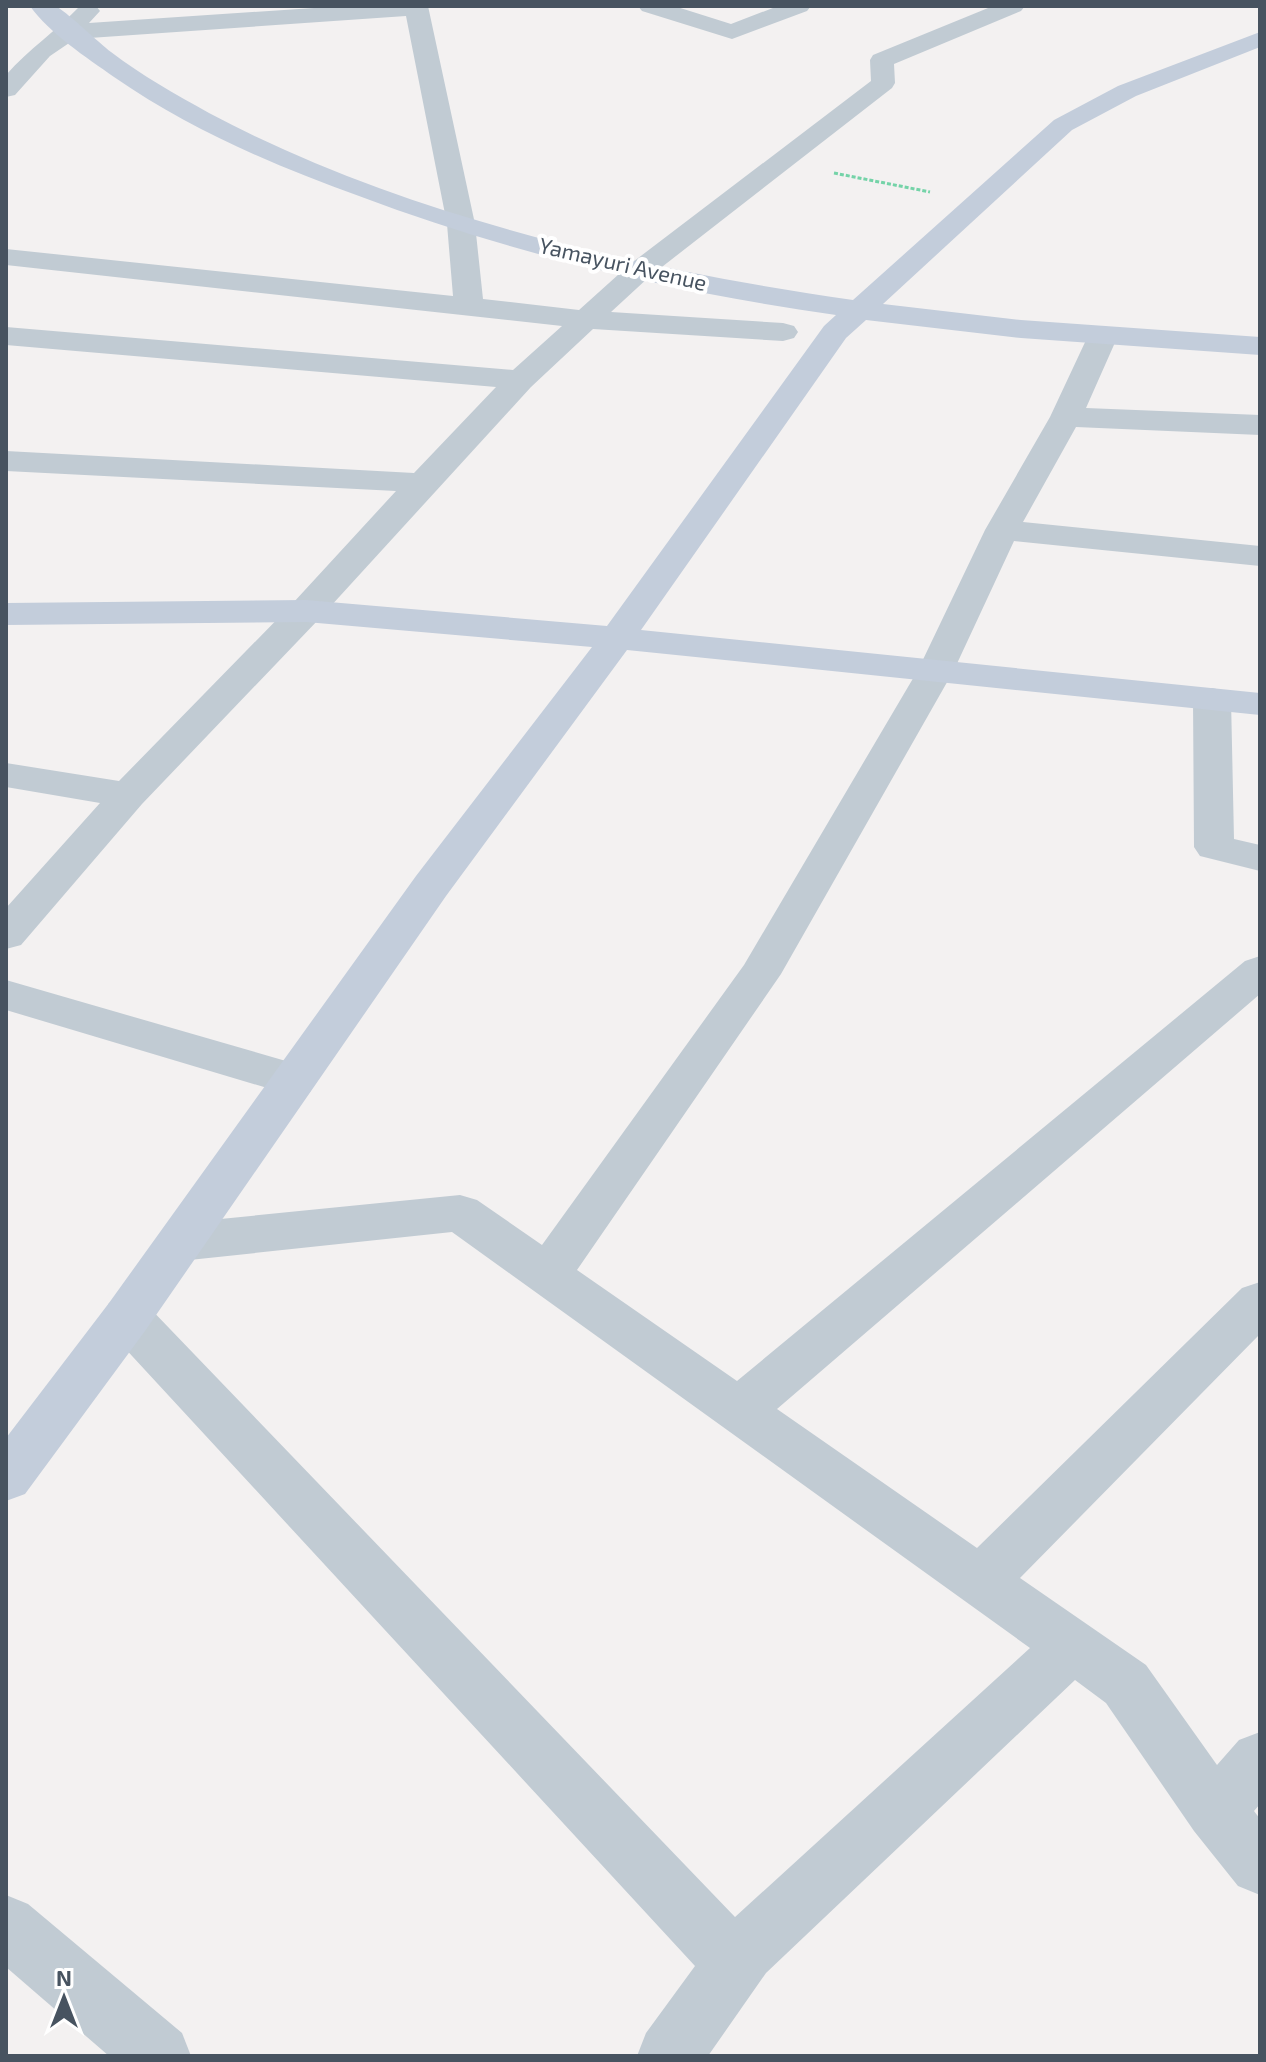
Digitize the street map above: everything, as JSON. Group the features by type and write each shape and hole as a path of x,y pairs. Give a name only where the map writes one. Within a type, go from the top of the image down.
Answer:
{"street":[{"name":"Yamayuri Avenue","path":"42,6 69,32 134,82 187,114 255,147 351,186 461,224 639,271 857,311 1102,338 1260,346"},
{"path":"6,90 41,51 69,32 92,6"},
{"path":"650,6 732,32 799,6"},
{"path":"6,935 128,795 306,611 520,380 583,319 639,271 883,83 882,60 1013,6"},
{"path":"69,32 416,7 461,224 469,307"},
{"path":"6,1478 127,1317 431,886 617,638 835,332 1063,125 1127,91 1260,39"},
{"path":"6,257 583,319 783,332"},
{"path":"6,336 520,380"},
{"path":"547,1275 760,974 936,670 1002,530 1066,417 1102,338"},
{"path":"1066,417 1260,425"},
{"path":"6,461 422,483"},
{"path":"1002,530 1260,556"},
{"path":"6,614 306,611 617,638 1260,704"},
{"path":"1212,699 1214,847 1260,858"},
{"path":"6,775 128,795"},
{"path":"738,1411 1260,971"},
{"path":"6,995 294,1080"},
{"path":"180,1242 460,1213 1126,1684 1215,1811 1260,1865"},
{"path":"981,1581 1260,1302"},
{"path":"127,1317 735,1963"},
{"path":"669,2056 744,1951 1072,1646"},
{"path":"1215,1811 1260,1760"},
{"path":"6,1926 159,2056"}],"path":[{"path":"778,162 979,201"}]}
